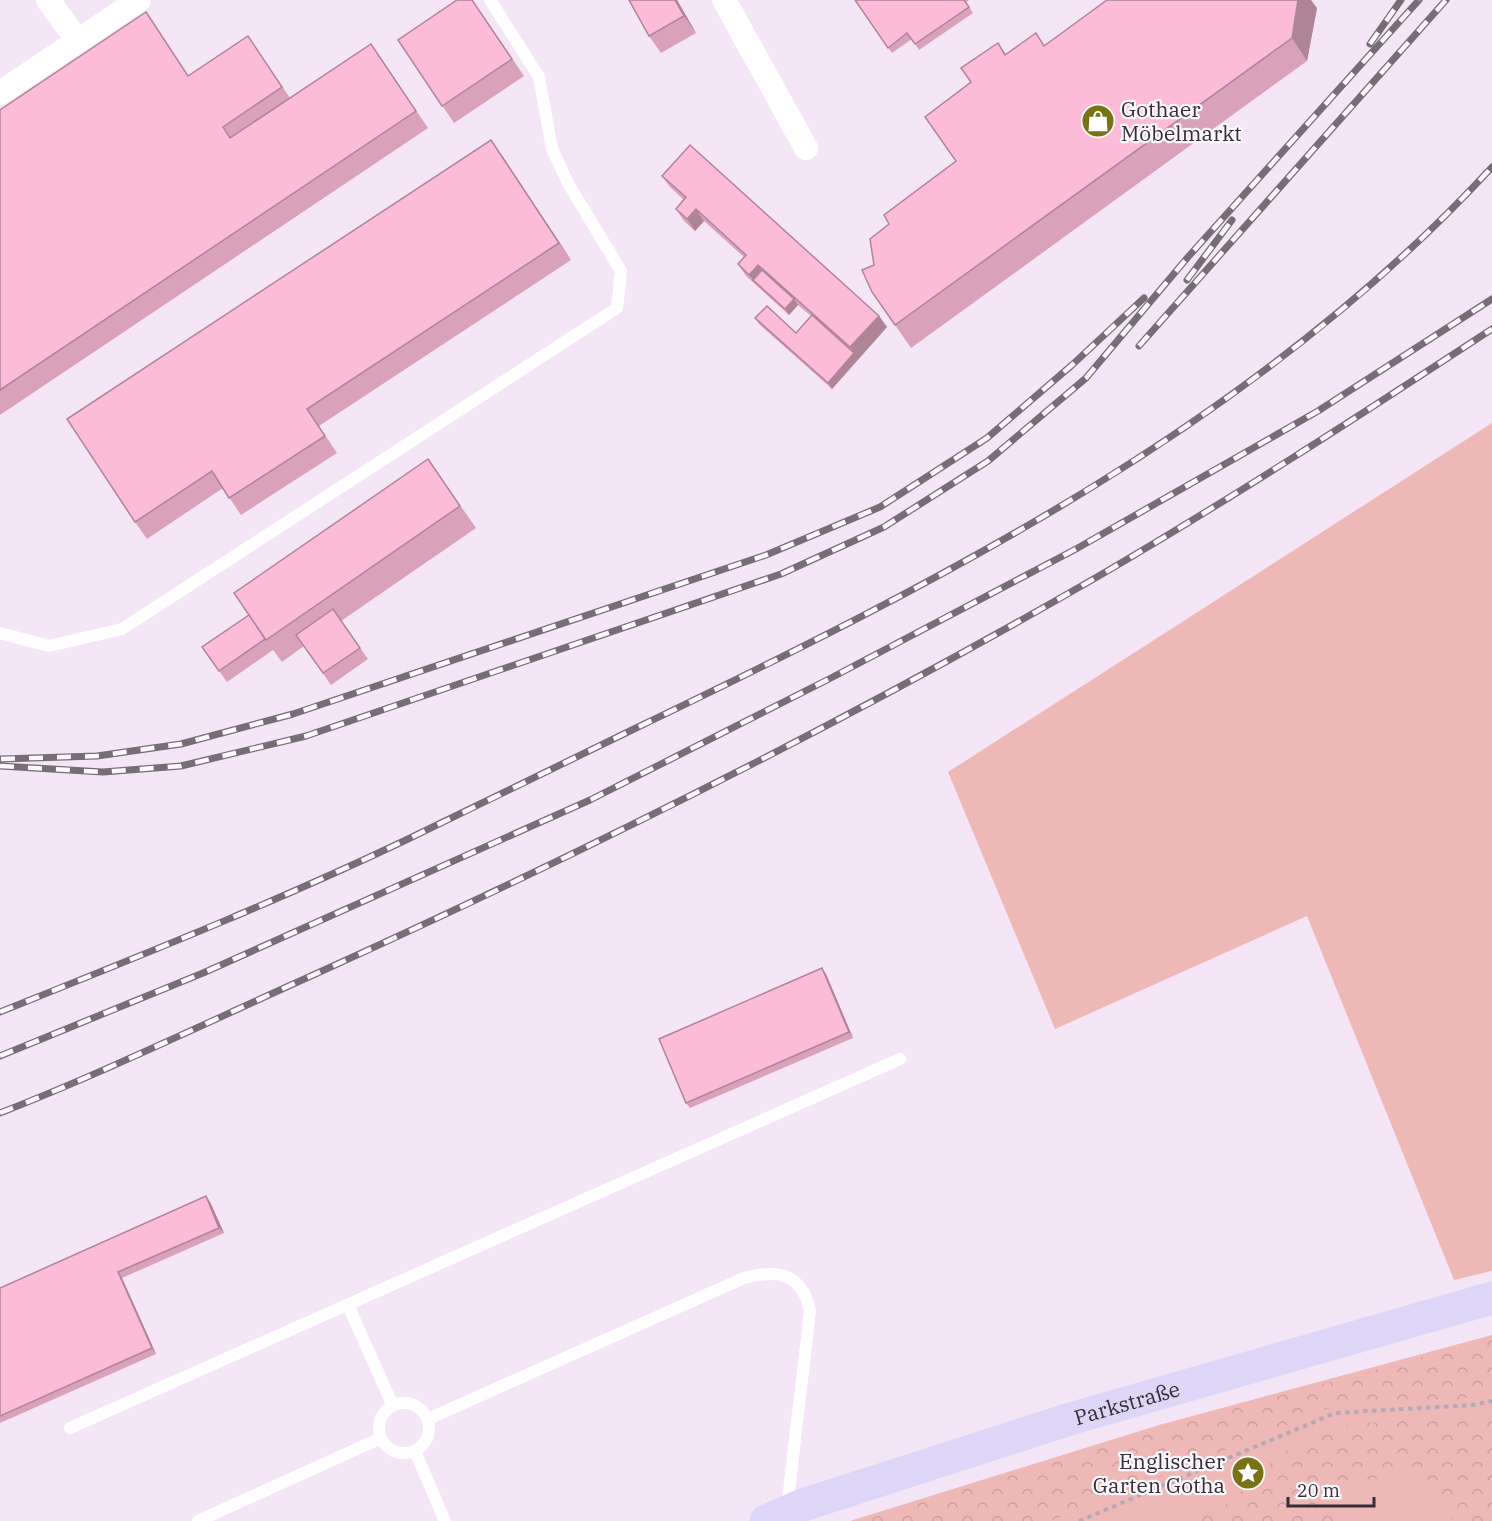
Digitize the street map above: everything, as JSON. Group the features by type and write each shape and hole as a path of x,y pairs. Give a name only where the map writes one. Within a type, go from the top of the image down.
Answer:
{"street":[{"path":"48,0 78,41"},
{"path":"0,93 139,0"},
{"path":"724,0 806,148"},
{"name":"Parkstraße","path":"776,1516 1070,1419 1492,1298"}],"lane":[{"path":"0,633 49,646 122,629 617,308 621,271 569,185 552,149 539,77 490,0"},
{"path":"70,1428 900,1059"},
{"path":"428,1419 744,1278 777,1272 793,1280 807,1293 810,1311 776,1516"},
{"path":"348,1305 393,1406"},
{"path":"406,1403 414,1405 428,1419 427,1438 415,1451 398,1453 390,1449 381,1438 380,1419 393,1406 406,1403"},
{"path":"198,1521 381,1438"},
{"path":"415,1451 445,1521"}],"path":[{"path":"1079,1521 1335,1413 1473,1405 1492,1401"}],"green space":[{"path":"1492,423 1492,1271 1454,1280 1307,916 1055,1029 948,772"},
{"name":"Englischer Garten Gotha","path":"1492,1335 1492,1521 850,1521 1159,1425"},
{"path":"1492,1338 1492,1393 1457,1400 1344,1402 1050,1521 861,1521 1160,1428"},
{"path":"1492,1415 1492,1521 1453,1521 1428,1485 1411,1474 1323,1486 1338,1521 1195,1521 1233,1500 1283,1451 1350,1424"}],"building":[{"path":"457,0 472,0 512,59 442,106 398,40"},
{"path":"629,0 675,0 684,16 649,36"},
{"path":"855,0 964,0 969,7 915,44 907,33 888,48"},
{"path":"1107,0 1298,0 1292,38 895,325 872,292 862,270 874,265 870,239 889,224 884,215 956,161 925,117 971,82 961,68 998,43 1005,55 1036,33 1044,46"},
{"path":"146,12 188,76 248,36 282,87 223,127 230,138 371,44 416,111 0,390 0,110"},
{"path":"491,140 559,243 307,409 325,436 229,498 212,471 135,522 67,419"},
{"path":"690,145 879,316 850,347 758,265 749,275 738,264 746,255 696,209 687,219 676,209 686,197 662,176"},
{"path":"762,270 794,299 785,309 753,280"},
{"path":"767,306 796,333 812,315 854,353 828,383 755,318"},
{"path":"428,459 460,506 266,640 234,593"},
{"path":"333,609 360,648 323,673 296,635"},
{"path":"249,615 265,639 219,671 202,647"},
{"path":"822,968 849,1032 686,1103 659,1039"},
{"path":"206,1196 219,1228 118,1272 152,1348 0,1416 0,1288"}],"railway":[{"path":"1370,44 1401,0"},
{"path":"0,766 103,772 181,766 306,736 781,574 884,527 988,461 1086,378 1188,257 1419,0"},
{"path":"1139,346 1446,0"},
{"path":"0,1012 154,950 358,863 750,673 865,615 979,553 1090,488 1198,418 1302,342 1400,258 1492,167"},
{"path":"1187,280 1232,220"},
{"path":"1,759 97,756 181,744 293,714 766,555 880,507 987,438 1072,365 1144,298"},
{"path":"0,1056 203,973 590,800 829,679 1076,549 1318,411 1492,299"},
{"path":"0,1113 117,1064 411,930 610,835 807,736 1097,577 1296,456 1492,329"}],"place":[{"name":"Gothaer Möbelmarkt","path":"1098,121"},
{"name":"Englischer Garten Gotha","path":"1248,1473"}]}
